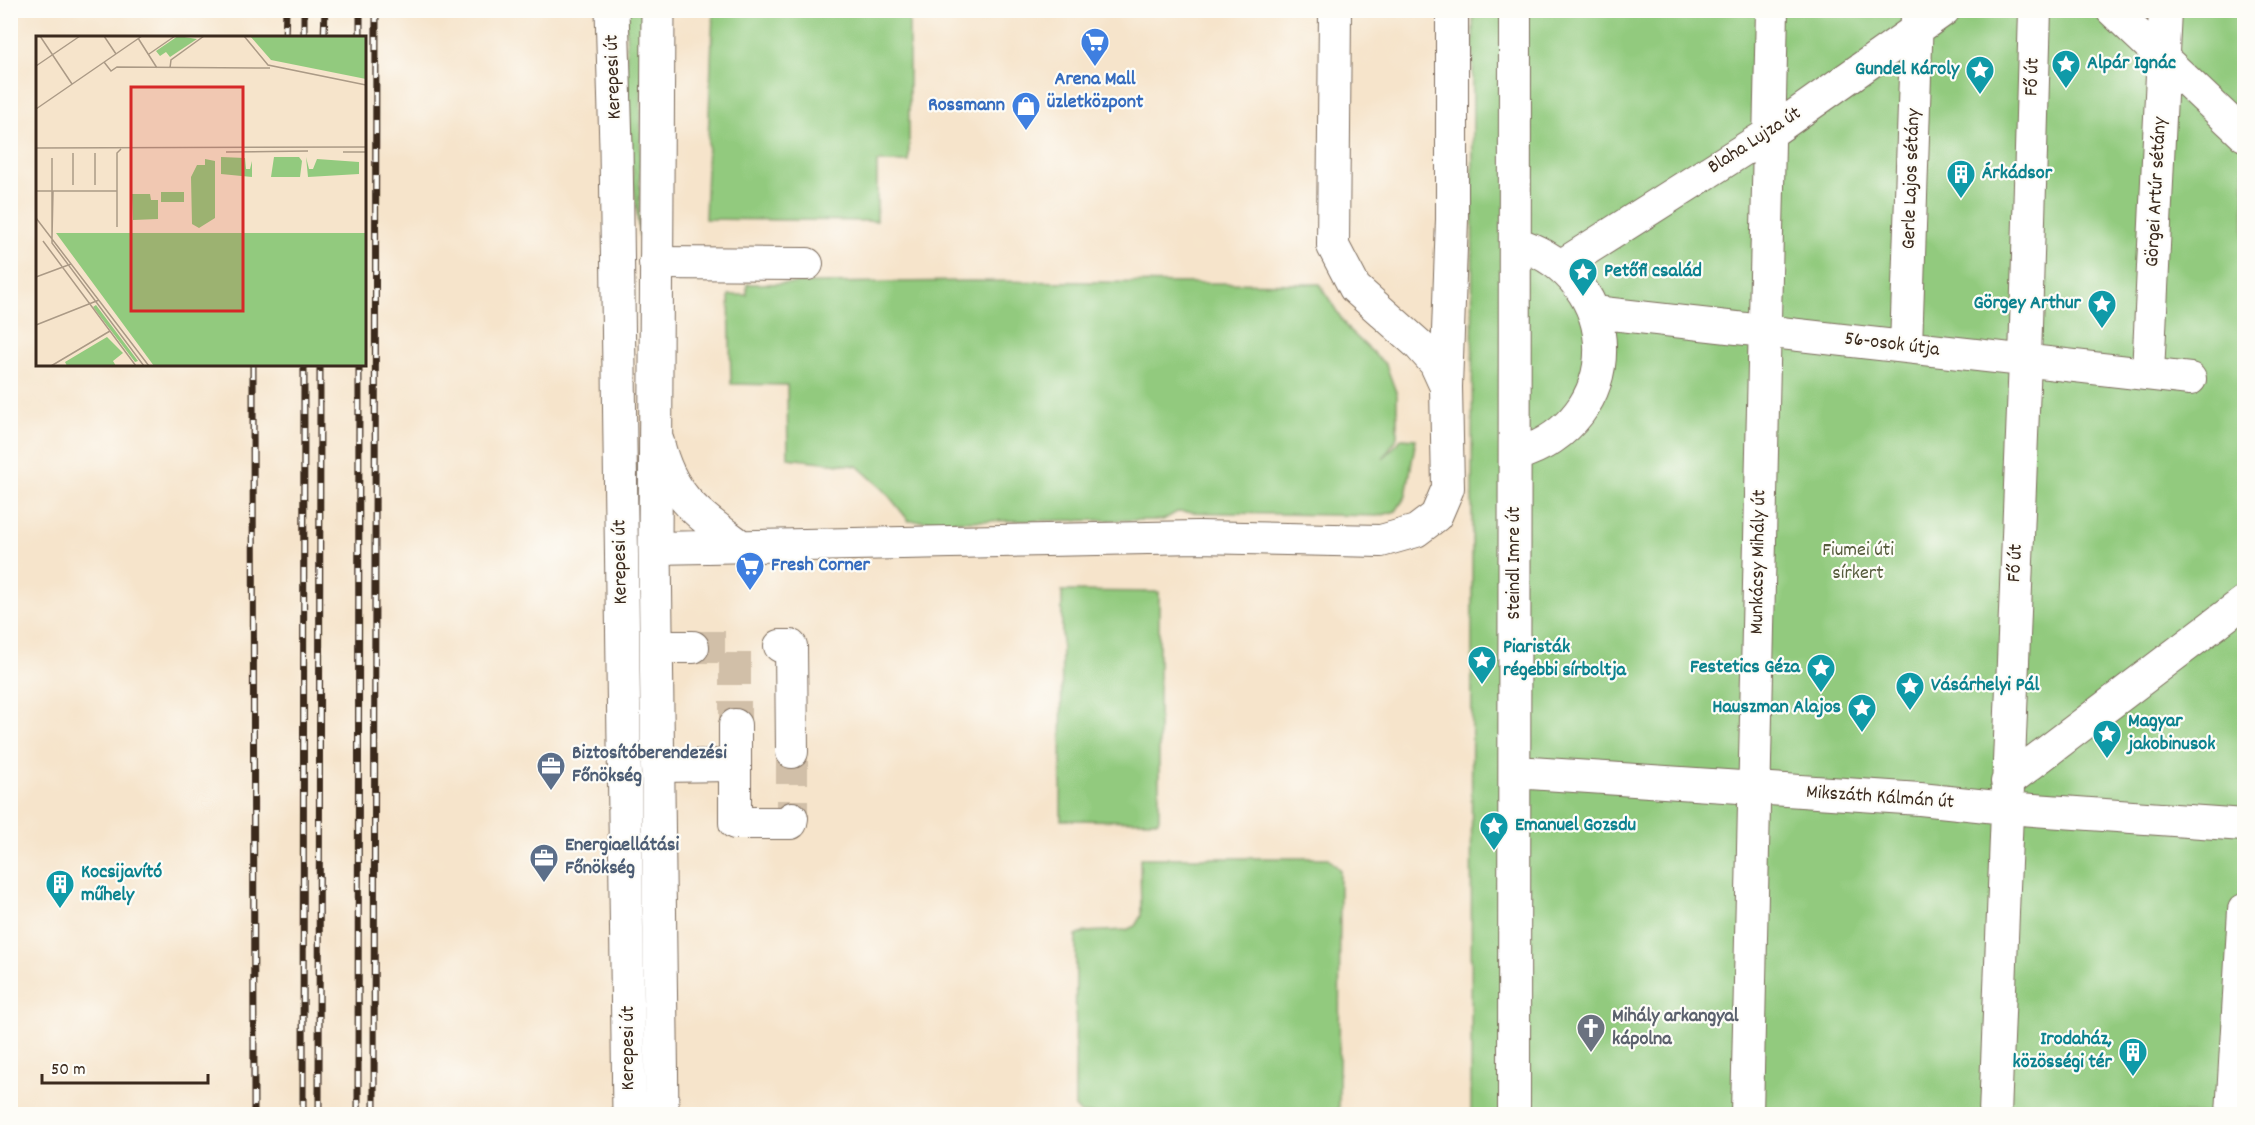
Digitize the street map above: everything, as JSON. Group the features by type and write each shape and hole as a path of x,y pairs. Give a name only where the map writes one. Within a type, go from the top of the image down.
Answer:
{"main road":[{"name":"Kerepesi út","path":"612,10 630,1114"},
{"name":"Kerepesi út","path":"658,10 655,548 662,1114"}],"lane":[{"path":"1335,10 1333,246 1354,288 1418,344 1435,363 1446,387"},
{"path":"655,548 1198,537 1382,541 1416,531 1436,516 1448,488 1446,387 1452,219 1452,10"},
{"name":"Steindl Imre út","path":"1514,1114 1515,10"},
{"name":"Munkácsy Mihály út","path":"1747,1114 1772,10"},
{"name":"Blaha Lujza út","path":"1562,265 1770,133 1917,20 1944,10"},
{"name":"Fő út","path":"1995,1114 2025,360 2035,10"},
{"path":"2112,10 2244,135"},
{"name":"Görgei Artúr sétány","path":"2148,374 2165,10"},
{"name":"Gerle Lajos sétány","path":"1906,347 1917,20"},
{"path":"1515,243 1547,255 1562,265 1581,286 1594,312 1601,344 1600,360 1592,392 1584,407 1561,433 1531,450 1515,455"},
{"path":"655,263 807,264"},
{"name":"56-osok útja","path":"1594,312 2190,379"},
{"path":"655,433 663,464 676,489 703,518 741,546"},
{"path":"2006,795 2244,602"},
{"path":"780,646 791,646 792,752"},
{"path":"656,647 693,647"},
{"path":"735,725 735,824 791,821"},
{"path":"657,765 735,765"},
{"name":"Mikszáth Kálmán út","path":"1515,772 1754,790 1920,799 2006,795 2244,825"},
{"path":"2232,1114 2244,910"}],"green space":[{"path":"626,11 643,11 639,236 627,113"},
{"path":"713,11 909,11 909,162 877,162 877,221 705,219"},
{"name":"Fiumei úti sírkert","path":"1473,11 2244,11 2244,1114 1471,1114"},
{"path":"970,281 1320,284 1347,328 1386,365 1397,395 1397,437 1383,459 1402,438 1416,439 1406,496 1396,511 1379,516 1177,512 1163,520 909,521 884,490 857,466 788,458 787,385 731,384 729,295 747,295 747,284"},
{"path":"1062,591 1159,592 1159,821 1061,820"},
{"path":"1140,858 1328,858 1340,870 1339,1107 1335,1113 1081,1114 1075,1107 1076,936 1085,932 1126,930 1135,926 1141,916"}],"tunnel":[{"path":"693,647 735,647 735,725"},
{"path":"792,752 792,818"}],"railway":[{"path":"285,36 286,10"},
{"path":"304,10 304,36"},
{"path":"324,36 325,10"},
{"path":"360,10 360,36"},
{"path":"374,1114 376,10"},
{"path":"253,366 254,1114"},
{"path":"303,1114 304,366"},
{"path":"319,1114 320,366"},
{"path":"358,1114 359,366"}],"place":[{"name":"Arena Mall üzletközpont","path":"1095,68"},
{"name":"Alpár Ignác","path":"2066,90"},
{"name":"Gundel Károly","path":"1980,96"},
{"name":"Rossmann","path":"1026,132"},
{"name":"Árkádsor","path":"1961,200"},
{"name":"Petőfi család","path":"1583,298"},
{"name":"Görgey Arthur","path":"2102,330"},
{"name":"Fresh Corner","path":"750,592"},
{"name":"Piaristák régebbi sírboltja","path":"1482,686"},
{"name":"Festetics Géza","path":"1821,694"},
{"name":"Vásárhelyi Pál","path":"1910,712"},
{"name":"Hauszman Alajos","path":"1862,734"},
{"name":"Magyar jakobinusok","path":"2107,760"},
{"name":"Biztosítóberendezési Főnökség","path":"551,792"},
{"name":"Emanuel Gozsdu","path":"1494,852"},
{"name":"Energiaellátási Főnökség","path":"544,884"},
{"name":"Kocsijavító műhely","path":"60,910"},
{"name":"Mihály arkangyal kápolna","path":"1591,1054"},
{"name":"Irodaház, közösségi tér","path":"2133,1078"}]}
